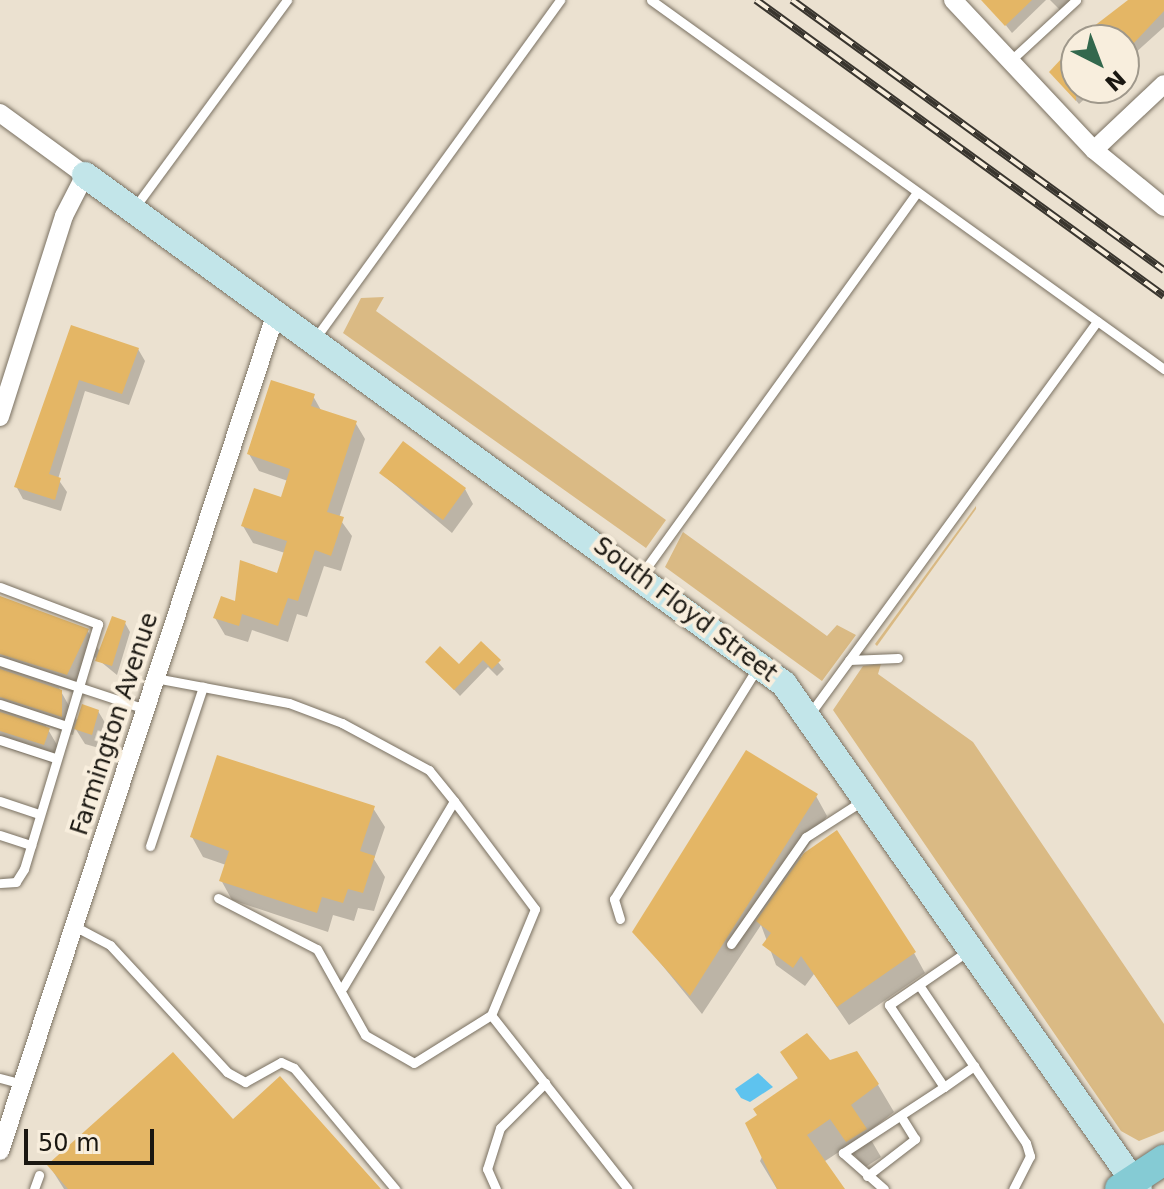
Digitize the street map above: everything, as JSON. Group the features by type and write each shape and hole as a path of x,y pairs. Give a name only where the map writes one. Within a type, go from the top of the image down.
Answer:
{"main road":[{"path":"1131,1186 1164,1160"}],"street":[{"path":"953,0 1094,150 1164,207"},
{"path":"1094,150 1164,84"},
{"path":"0,113 85,175 64,216 0,417"},
{"name":"South Floyd Street","path":"85,175 760,664 809,715 868,797 1131,1186"},
{"name":"Farmington Avenue","path":"0,1151 276,313"}],"lane":[{"path":"133,210 287,0"},
{"path":"314,340 560,0"},
{"path":"651,0 1164,369"},
{"path":"1010,61 1076,0"},
{"path":"640,576 917,192"},
{"path":"809,715 1097,321"},
{"path":"0,587 98,624 74,686 31,845 16,882 0,883"},
{"path":"849,660 898,658"},
{"path":"0,661 145,709"},
{"path":"620,919 614,899 760,664"},
{"path":"155,678 289,703 342,723 429,770 535,909 491,1015 414,1063 365,1035 343,987 317,949 218,898"},
{"path":"150,846 203,687"},
{"path":"0,704 64,725"},
{"path":"0,740 55,758"},
{"path":"731,944 806,837 868,797"},
{"path":"0,801 39,814"},
{"path":"343,987 454,801"},
{"path":"0,835 31,845"},
{"path":"74,926 110,945 227,1072 245,1082 281,1062 294,1068 395,1189"},
{"path":"944,1087 889,1005 971,949"},
{"path":"919,985 1026,1143 1030,1156 1013,1189"},
{"path":"491,1015 628,1189"},
{"path":"884,1189 843,1153 974,1066"},
{"path":"0,1078 22,1084"},
{"path":"496,1189 487,1169 500,1128 545,1083"},
{"path":"867,1176 915,1139 901,1117"},
{"path":"34,1189 39,1175"}],"shaded area":[{"path":"384,297 376,311 666,520 646,548 343,333 361,298"},
{"path":"976,506 976,509 877,646 875,644"},
{"path":"683,532 827,636 837,625 856,635 822,681 665,567"},
{"path":"881,664 878,674 973,742 1164,1024 1164,1131 1139,1141 1121,1131 833,710 863,666"}],"water":[{"path":"758,1073 773,1087 750,1102 741,1098 735,1089"}],"building":[{"path":"981,0 1032,0 1005,26"},
{"path":"1128,0 1164,0 1164,11 1140,36 1140,24 1097,24"},
{"path":"1060,60 1060,84 1049,72"},
{"path":"71,325 139,348 122,394 79,380 49,474 61,478 55,500 14,487"},
{"path":"271,380 315,394 311,406 357,421 327,512 344,517 331,556 315,550 298,601 288,598 278,626 242,614 239,626 213,618 221,596 235,601 240,560 277,573 287,541 241,526 254,488 281,497 290,469 247,454"},
{"path":"403,441 466,488 443,520 379,473"},
{"path":"0,596 89,629 67,675 0,654"},
{"path":"112,616 126,621 112,666 95,661"},
{"path":"481,641 501,660 492,669 483,660 454,690 425,662 440,646 459,664"},
{"path":"0,669 62,690 62,717 0,697"},
{"path":"82,704 99,710 92,735 74,729"},
{"path":"0,712 50,728 44,745 0,731"},
{"path":"746,750 818,794 690,996 632,932"},
{"path":"217,755 375,806 360,851 375,856 363,893 348,889 343,903 322,897 317,913 219,881 229,851 190,837"},
{"path":"837,830 916,952 837,1007 801,956 793,968 762,945 771,933 756,921 804,853"},
{"path":"807,1033 830,1060 857,1051 879,1084 851,1105 867,1129 846,1142 830,1119 807,1135 845,1189 777,1189 745,1123 757,1115 753,1109 798,1078 780,1052"},
{"path":"173,1052 233,1119 280,1076 381,1189 68,1189 47,1165"}],"railway":[{"path":"756,0 1164,296"},
{"path":"792,0 1164,270"}]}
